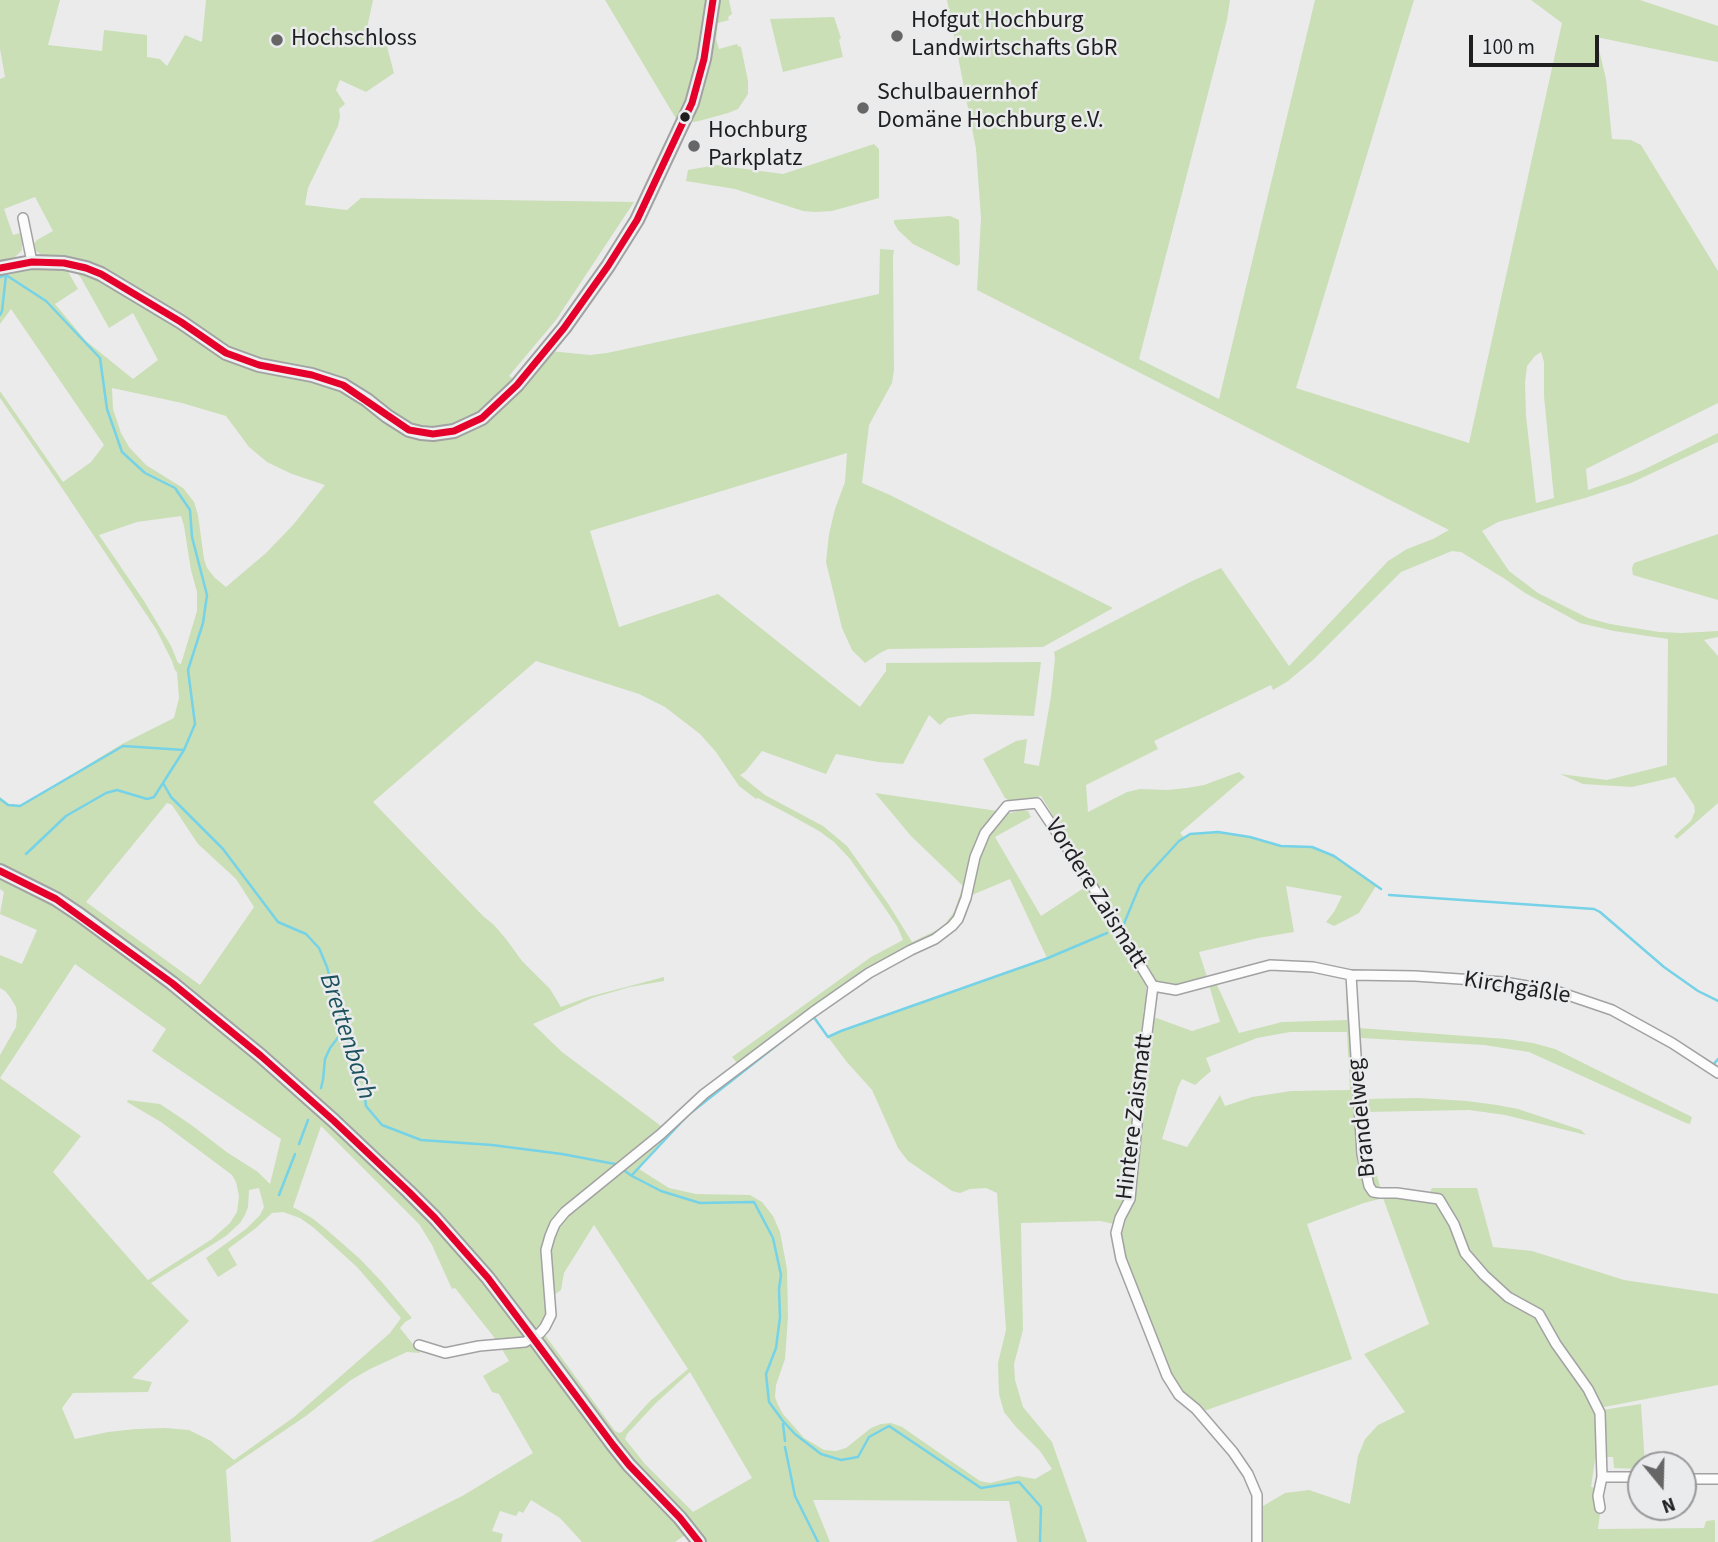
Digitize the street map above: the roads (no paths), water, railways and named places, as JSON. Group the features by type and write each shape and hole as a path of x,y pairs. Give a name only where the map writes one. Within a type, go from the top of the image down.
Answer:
{"street":[{"path":"0,268 32,262 64,263 86,268 101,274 181,322 226,353 259,365 312,375 343,385 409,430 441,434 463,428 482,418 517,385 564,328 637,220 692,103 704,59 713,0"},
{"path":"23,218 32,262"},
{"name":"Vordere Zaismatt","path":"533,1337 545,1327 551,1315 546,1250 555,1224 565,1212 661,1134 704,1094 813,1012 869,973 935,939 952,926 962,911 975,857 985,833 1007,806 1037,803 1088,879 1153,986 1175,990 1270,965 1313,967 1351,975 1381,975"},
{"path":"0,871 56,899 106,933 210,1014 373,1157 435,1218 474,1262 608,1439 699,1542"},
{"name":"Brandelweg","path":"1351,975 1362,1154 1369,1186 1373,1192 1439,1199 1454,1224 1465,1253 1508,1297 1539,1314 1556,1344 1588,1389 1600,1413 1600,1508"},
{"name":"Kirchgäßle","path":"1381,975 1504,982 1556,991 1612,1010 1672,1043 1718,1073"},
{"name":"Hintere Zaismatt","path":"1153,986 1130,1199 1116,1233 1121,1259 1167,1376 1179,1395 1196,1409 1248,1474 1257,1495 1257,1542"},
{"path":"419,1345 445,1353 479,1346 525,1342 533,1337"},
{"path":"1602,1477 1627,1477"},
{"path":"1697,1479 1718,1479"}],"waterway":[{"name":"Brettenbach","path":"5,272 46,301 100,358 107,409 122,452 145,473 175,488 190,510 192,537 207,595 203,623 188,670 195,724 184,750 163,783 171,797 223,849 278,922 306,934 319,948 348,1040 356,1084 365,1098 366,1106 382,1125 421,1140 562,1154 615,1164 661,1191 700,1203 754,1202 773,1238 781,1275 776,1348 766,1374 769,1402 783,1421 821,1454 841,1460 858,1457 869,1437 889,1426 981,1488 1019,1482 1041,1507 1040,1542"},
{"path":"0,277 6,275 0,315"},
{"path":"0,799 8,805 20,806 123,746 184,750"},
{"path":"26,854 66,816 106,793 117,790 147,799 154,797 163,783"},
{"path":"1123,926 1140,885 1179,841 1190,834 1218,832 1281,846 1312,847 1334,856 1381,889"},
{"path":"1389,895 1594,909 1664,967 1698,991 1718,1001"},
{"path":"811,1018 813,1016 828,1037 1048,958 1107,933"},
{"path":"321,1088 325,1059 343,1031"},
{"path":"632,1175 688,1115 786,1038"},
{"path":"1713,1065 1718,1059"},
{"path":"299,1144 308,1120"},
{"path":"279,1195 295,1154"},
{"path":"783,1424 785,1441"},
{"path":"785,1447 795,1496 818,1542"}],"place":[{"name":"Hofgut Hochburg Landwirtschafts GbR","path":"897,36"},
{"name":"Hochschloss","path":"277,40"},
{"name":"Schulbauernhof Domäne Hochburg e.V.","path":"863,108"},
{"name":"Hochburg Parkplatz","path":"694,146"}]}
